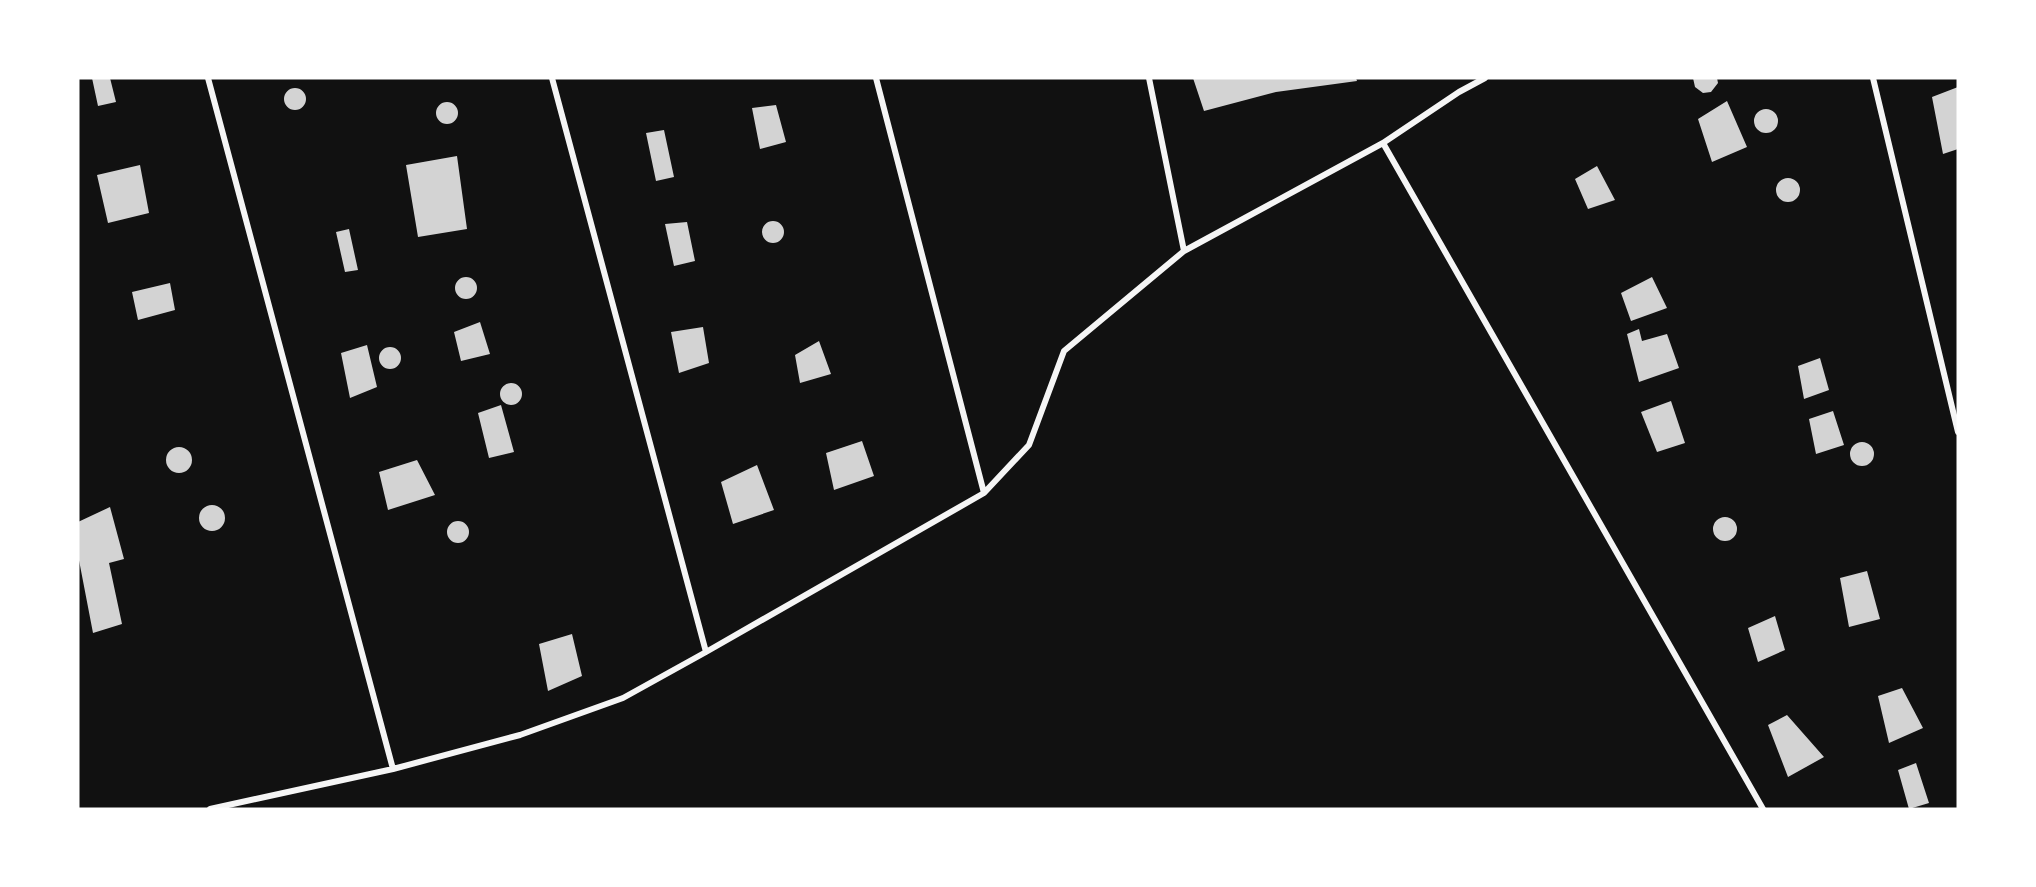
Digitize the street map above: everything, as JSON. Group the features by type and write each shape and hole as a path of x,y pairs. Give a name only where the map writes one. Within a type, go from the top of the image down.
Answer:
{"street":[{"path":"208,78 393,769"},
{"path":"552,78 706,652"},
{"path":"876,78 984,493"},
{"path":"1149,78 1184,251"},
{"path":"210,809 393,769 520,735 623,698 984,493 1029,445 1064,351 1184,251 1383,142 1459,92 1485,78"},
{"path":"1873,78 1958,432"},
{"path":"1383,142 1763,809"}],"building":[{"path":"92,78 110,78 116,102 98,106"},
{"path":"1193,78 1356,78 1357,81 1276,92 1204,111"},
{"path":"1693,78 1717,78 1718,83 1711,92 1703,93 1695,87"},
{"path":"1958,87 1958,149 1943,154 1932,97"},
{"path":"295,88 303,91 306,99 303,107 295,110 287,107 284,99 287,91"},
{"path":"1727,101 1747,147 1712,162 1698,119"},
{"path":"447,102 455,105 458,113 455,121 447,124 439,121 436,113 439,105"},
{"path":"776,105 786,142 760,149 752,108"},
{"path":"1761,109 1771,109 1778,116 1778,126 1771,133 1761,133 1754,126 1754,116"},
{"path":"664,130 674,177 656,181 646,133"},
{"path":"457,156 467,229 418,237 406,165"},
{"path":"140,165 149,213 108,223 97,175"},
{"path":"1597,166 1615,200 1588,209 1575,179"},
{"path":"1788,178 1793,179 1799,185 1799,195 1793,201 1788,202 1783,201 1777,195 1776,190 1777,185 1783,179"},
{"path":"773,221 781,224 784,232 781,240 773,243 765,240 762,232 765,224"},
{"path":"687,222 695,261 674,266 665,224"},
{"path":"349,229 358,270 345,272 336,232"},
{"path":"466,277 474,280 477,288 474,296 466,299 458,296 455,288 458,280"},
{"path":"1652,277 1667,308 1631,321 1621,293"},
{"path":"170,283 175,310 138,320 132,292"},
{"path":"480,322 490,354 461,361 454,332"},
{"path":"703,327 709,363 679,373 671,332"},
{"path":"1639,329 1642,341 1667,334 1679,368 1639,382 1627,334"},
{"path":"819,341 831,374 800,383 795,355"},
{"path":"367,345 377,387 350,398 341,353"},
{"path":"390,347 398,350 401,358 398,366 390,369 382,366 379,358 382,350"},
{"path":"1820,358 1829,390 1804,399 1798,366"},
{"path":"507,383 515,383 522,390 522,398 515,405 507,405 500,398 500,390"},
{"path":"1671,401 1685,443 1657,452 1641,412"},
{"path":"501,405 514,452 489,458 478,413"},
{"path":"1833,411 1844,445 1816,454 1809,419"},
{"path":"862,441 874,476 834,490 826,453"},
{"path":"1862,442 1870,446 1874,454 1870,462 1862,466 1854,462 1850,454 1854,446"},
{"path":"179,447 188,451 192,460 188,469 179,473 170,469 166,460 170,451"},
{"path":"417,460 435,495 388,510 379,472"},
{"path":"757,465 774,510 733,524 721,482"},
{"path":"212,505 221,509 225,518 221,527 212,531 203,527 199,518 203,509"},
{"path":"110,507 124,559 109,563 122,624 93,633 78,555 78,522"},
{"path":"1725,517 1734,520 1737,529 1734,538 1725,541 1716,538 1713,529 1716,520"},
{"path":"458,521 466,524 469,532 466,540 458,543 450,540 447,532 450,524"},
{"path":"1867,571 1880,619 1849,627 1840,578"},
{"path":"1775,616 1785,650 1758,662 1748,628"},
{"path":"572,634 582,676 548,691 539,644"},
{"path":"1902,688 1923,728 1889,743 1878,696"},
{"path":"1787,715 1824,757 1788,777 1768,725"},
{"path":"1916,763 1929,803 1909,809 1898,770"}]}
